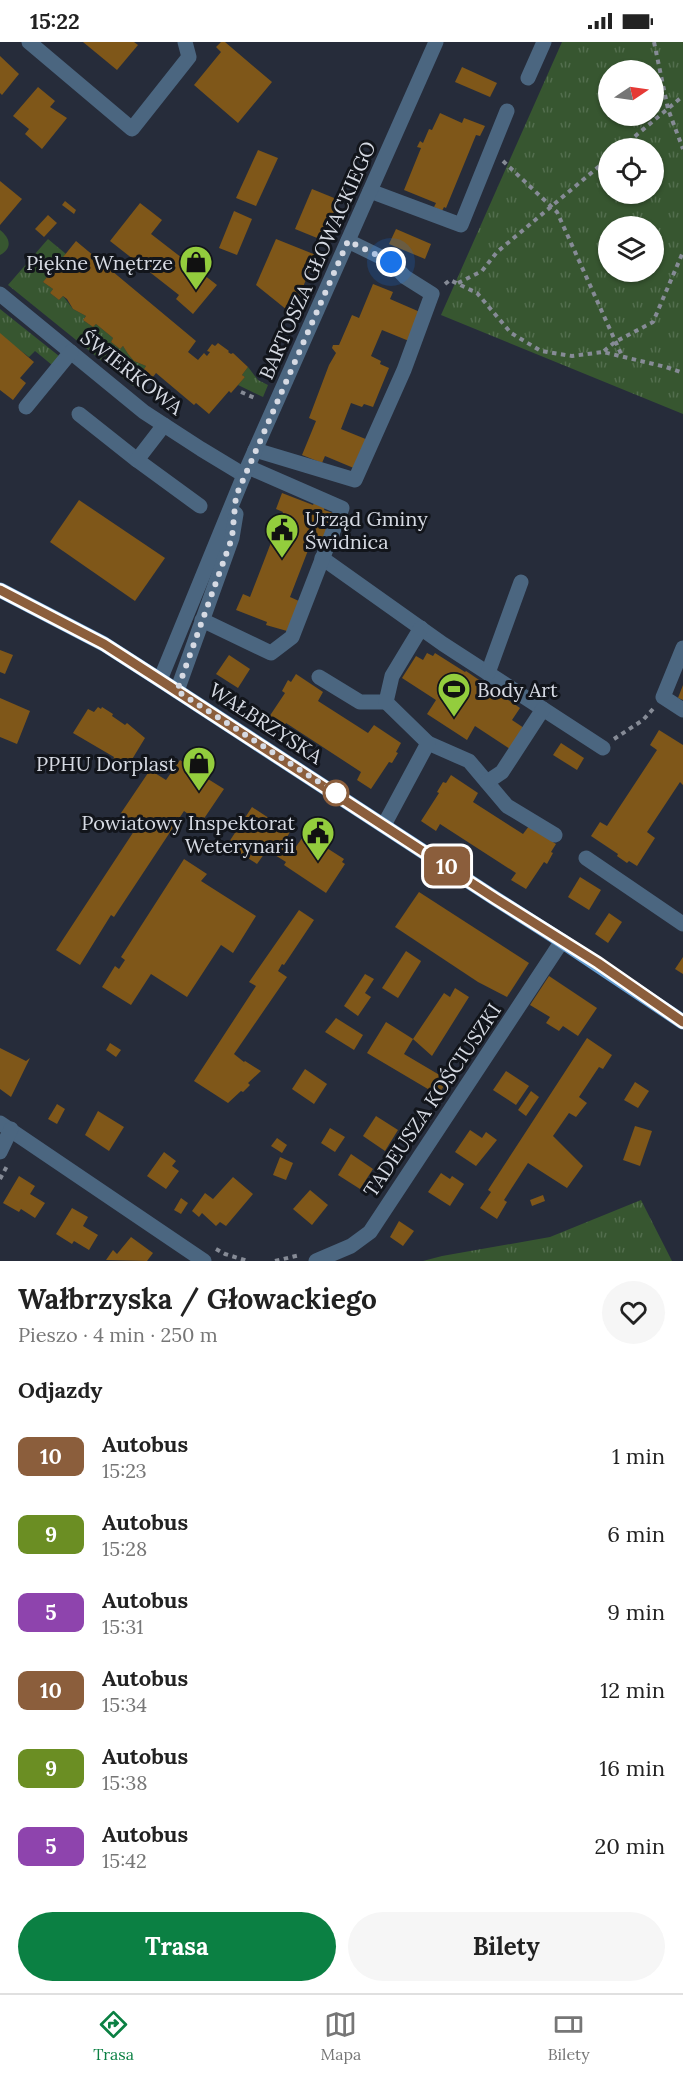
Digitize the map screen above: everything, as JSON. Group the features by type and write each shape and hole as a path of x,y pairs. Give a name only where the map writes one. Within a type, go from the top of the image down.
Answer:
{"main road":[{"name":"WAŁBRZYSKA","path":"0,590 104,644 562,940 683,1022"}],"street":[{"path":"29,42 132,129 189,57 185,42"},
{"name":"BARTOSZA GŁOWACKIEGO","path":"160,680 255,450 436,42"},
{"path":"528,78 544,42"},
{"path":"370,191 461,225 507,111"},
{"path":"255,450 355,480 404,370 432,294 405,277 391,262 348,241"},
{"name":"ŚWIERKOWA","path":"0,294 144,412 246,471 342,508 322,558"},
{"path":"26,407 71,352"},
{"path":"79,414 200,506"},
{"path":"137,460 165,425"},
{"name":"BARTOSZA GŁOWACKIEGO","path":"177,691 232,538 236,496"},
{"path":"202,620 271,653 292,637 322,558 421,628 603,748"},
{"path":"488,673 521,582"},
{"path":"386,702 392,676 421,628"},
{"path":"683,648 663,697 683,710"},
{"path":"319,677 360,702 386,702 428,743 469,760 507,806 555,835"},
{"path":"487,782 502,772 543,709"},
{"path":"384,825 428,743"},
{"path":"586,858 683,924"},
{"name":"TADEUSZA KOŚCIUSZKI","path":"316,1261 351,1246 370,1232 562,940"},
{"path":"5,1126 5,1158"},
{"path":"5,1126 204,1261"}],"path":[{"path":"654,42 668,109 683,149"},
{"path":"633,138 683,96"},
{"path":"490,153 502,160 557,212 622,356"},
{"path":"457,284 483,271 497,252 598,167"},
{"path":"603,352 615,342 654,322 683,252"},
{"path":"432,294 450,280 477,293 511,333 541,351 572,356 603,352 683,373"},
{"path":"242,392 255,398"},
{"path":"603,748 643,720 663,697"},
{"path":"0,1179 5,1158"}],"green space":[{"path":"562,42 683,42 683,414 441,315"},
{"path":"0,230 9,243 7,249 0,255"},
{"path":"48,239 66,254 43,282 53,289 50,293 59,300 63,296 73,309 86,316 83,320 93,327 96,324 113,338 111,342 120,349 123,346 134,361 146,366 133,386 8,285"},
{"path":"0,309 59,356 52,365 35,351 29,357 0,335"},
{"path":"248,367 258,380 268,385 263,397 238,385 245,377 242,375"},
{"path":"641,1200 672,1261 423,1261 550,1237"}],"building":[{"path":"83,42 134,42 138,45 117,70"},
{"path":"221,42 225,42 272,82 238,123 194,85 221,52 216,47"},
{"path":"0,56 19,74 2,95 0,93"},
{"path":"462,67 497,83 490,97 455,82"},
{"path":"38,87 55,101 50,107 67,118 42,149 25,134 29,129 13,116"},
{"path":"440,113 462,123 464,118 485,126 480,136 476,135 446,208 444,207 442,211 434,207 436,203 404,190 421,148 417,147 420,141 423,143 429,129 432,130"},
{"path":"258,150 278,158 256,206 236,198"},
{"path":"0,181 22,199 0,225"},
{"path":"312,189 339,200 322,240 295,229"},
{"path":"65,201 76,210 74,214 62,205"},
{"path":"140,203 162,220 151,234 217,285 193,314 176,299 179,295 110,241"},
{"path":"234,211 252,219 237,255 219,248"},
{"path":"48,215 57,223 44,237 35,229"},
{"path":"396,229 431,244 425,259 389,244"},
{"path":"276,239 316,255 292,314 256,285"},
{"path":"76,241 196,341 188,352 198,360 204,353 207,356 210,352 207,351 212,344 215,346 218,343 248,367 242,375 245,377 209,414 196,403 194,405 156,373 153,377 144,369 146,366 134,361 123,346 120,349 111,342 113,338 96,324 93,327 83,320 86,316 73,309 67,299 63,296 59,300 50,293 53,289 43,282"},
{"path":"373,284 393,292 390,299 420,312 409,341 382,330 371,356 389,368 373,407 364,404 362,407 351,403 341,429 368,440 356,469 325,456 322,463 302,455 316,421 309,418 329,365 336,353 332,348 333,345 339,345 352,315 359,318"},
{"path":"0,333 34,362 20,378 26,383 13,400 0,390"},
{"path":"282,493 313,505 314,503 325,507 324,510 333,513 322,544 312,540 290,597 299,601 287,631 266,625 267,622 236,610 243,594 250,597 272,540 269,539 268,529 277,527 283,512 276,509"},
{"path":"79,500 165,558 135,601 50,542"},
{"path":"0,650 13,655 5,674 0,672"},
{"path":"427,653 433,656 435,653 466,671 520,708 512,720 524,728 510,749 475,726 467,740 427,714 436,700 402,678 416,656 423,660"},
{"path":"229,655 250,669 238,688 216,674"},
{"path":"296,674 323,692 318,701 368,733 374,725 401,743 392,763 389,762 371,789 357,780 361,772 286,723 281,730 267,720 285,693 282,691 288,680 291,682"},
{"path":"683,685 683,700 678,698"},
{"path":"0,698 30,711 17,744 0,737"},
{"path":"98,707 113,714 112,716 125,725 127,723 145,738 128,766 123,763 121,766 113,760 114,757 73,733 88,709 94,712"},
{"path":"659,730 683,745 683,785 680,782 647,832 655,838 637,866 629,861 627,863 617,856 618,854 591,836 600,822 607,826 657,750 650,745"},
{"path":"561,743 584,758 577,770 553,755"},
{"path":"180,760 193,769 198,765 210,766 212,770 208,779 224,789 201,823 184,811 114,917 111,915 80,965 56,950 138,825 121,813 150,770 166,780"},
{"path":"451,775 478,793 473,802 523,834 529,826 556,844 547,864 544,862 526,889 511,880 516,873 440,824 436,831 421,821 439,793 437,792 443,782 446,783"},
{"path":"252,807 290,832 284,842 295,848 305,834 344,859 342,862 345,864 326,893 284,865 286,862 267,850 257,864 227,845"},
{"path":"184,859 207,874 201,881 256,916 233,953 221,945 187,997 151,974 131,1005 102,987 115,966 119,969 125,960 121,957"},
{"path":"580,877 601,890 589,910 568,897"},
{"path":"419,892 529,963 507,997 478,982 395,927"},
{"path":"299,910 314,920 278,971 287,977 234,1054 261,1071 248,1083 250,1085 243,1092 241,1091 228,1103 194,1081 256,986 249,982"},
{"path":"609,913 622,922 608,943 595,934"},
{"path":"406,951 421,961 398,998 382,988"},
{"path":"683,957 683,974 675,969"},
{"path":"365,974 374,979 365,993 371,997 358,1016 344,1006"},
{"path":"549,976 597,1008 578,1036 563,1026 559,1031 546,1023 550,1017 530,1005"},
{"path":"455,988 469,997 432,1056 413,1039 444,993 450,997"},
{"path":"336,1018 363,1035 354,1050 325,1032"},
{"path":"386,1022 413,1039 404,1054 448,1080 438,1095 367,1053"},
{"path":"587,1038 612,1055 603,1069 599,1067 579,1097 587,1103 576,1117 569,1113 553,1136 583,1166 567,1188 528,1163 504,1200 507,1202 497,1219 480,1208 491,1192 488,1190"},
{"path":"110,1043 121,1050 116,1057 106,1050"},
{"path":"0,1048 26,1061 30,1058 11,1097 0,1089"},
{"path":"305,1069 327,1084 314,1104 292,1089"},
{"path":"506,1071 529,1086 516,1105 493,1090"},
{"path":"635,1082 649,1091 638,1108 624,1100"},
{"path":"531,1091 539,1097 526,1116 518,1110"},
{"path":"57,1104 65,1109 57,1124 48,1119"},
{"path":"98,1111 124,1127 109,1151 85,1135"},
{"path":"376,1116 398,1130 385,1151 363,1136"},
{"path":"635,1126 652,1131 640,1166 623,1160"},
{"path":"330,1128 345,1137 335,1152 321,1143"},
{"path":"470,1130 482,1138 486,1132 497,1140 476,1166 455,1152"},
{"path":"277,1138 287,1145 282,1153 271,1146"},
{"path":"164,1152 176,1161 172,1166 179,1171 166,1189 147,1176"},
{"path":"351,1154 373,1169 360,1189 338,1175"},
{"path":"280,1157 293,1163 286,1180 273,1175"},
{"path":"441,1173 450,1179 452,1176 464,1184 450,1206 428,1192"},
{"path":"19,1176 35,1186 30,1194 45,1203 35,1218 21,1209 19,1212 3,1203"},
{"path":"233,1177 253,1194 226,1226 220,1222 216,1226 202,1213 199,1217 192,1211 205,1193 213,1199"},
{"path":"310,1190 328,1205 312,1225 293,1209"},
{"path":"543,1195 545,1201 532,1206 530,1200"},
{"path":"181,1198 188,1203 181,1214 174,1210"},
{"path":"72,1208 88,1217 83,1226 98,1235 89,1250 74,1241 72,1244 56,1234"},
{"path":"399,1221 414,1231 403,1246 390,1237"},
{"path":"131,1237 153,1253 147,1261 106,1260 113,1250 117,1254"}],"bus line":[{"name":"10","path":"0,590 104,644 598,963 683,1022"}],"place":[{"name":"Piękne Wnętrze","path":"196,291"},
{"name":"Urząd Gminy Świdnica","path":"282,559"},
{"name":"Body Art","path":"454,718"},
{"name":"PPHU Dorplast","path":"199,792"},
{"name":"Powiatowy Inspektorat Weterynarii","path":"318,862"}],"route":[{"path":"336,793 177,691 232,538 236,496 348,241 391,262"}]}
